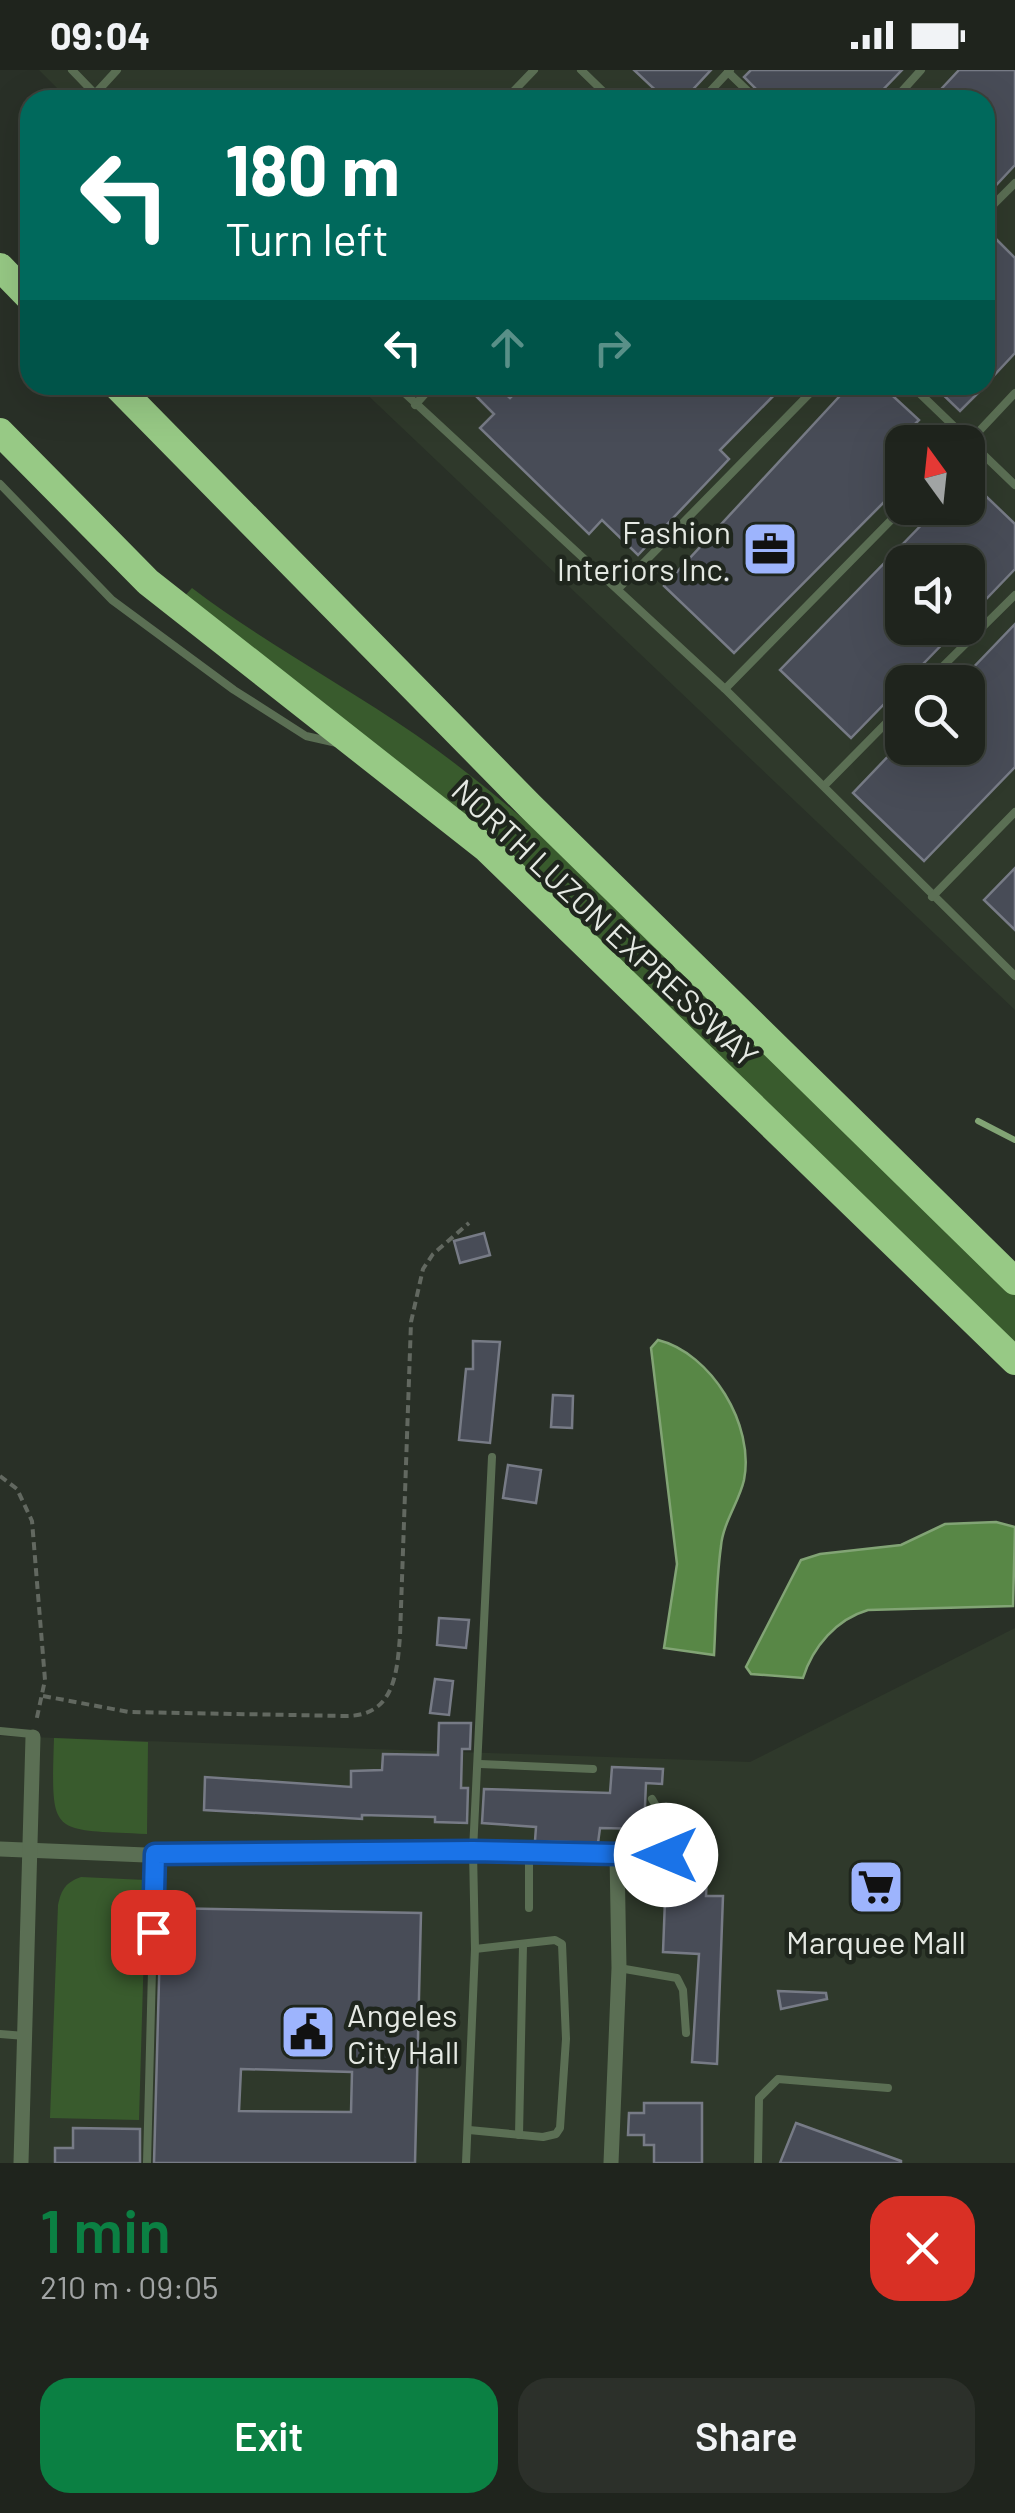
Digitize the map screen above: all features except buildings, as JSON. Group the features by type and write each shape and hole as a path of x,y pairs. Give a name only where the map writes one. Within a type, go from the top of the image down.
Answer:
{"highway":[{"path":"0,267 20,288"},
{"name":"NORTH LUZON EXPRESSWAY","path":"126,395 530,806 1015,1281"},
{"name":"NORTH LUZON EXPRESSWAY","path":"0,432 148,582 237,656 362,748 486,848 1015,1361"}],"street":[{"path":"21,2163 33,1736"},
{"path":"0,1849 151,1854 473,1851 617,1855 618,1968 611,2163"}],"lane":[{"path":"72,70 91,90"},
{"path":"515,90 534,70"},
{"path":"581,70 602,90"},
{"path":"903,90 921,70"},
{"path":"711,90 729,71 747,90"},
{"path":"995,203 1015,182"},
{"path":"984,425 1015,393"},
{"path":"405,395 725,688 932,898 1015,976"},
{"path":"414,405 424,395"},
{"path":"618,589 808,395"},
{"path":"921,395 951,425"},
{"path":"985,458 1015,486"},
{"path":"0,484 112,600 234,690 306,736 362,748"},
{"path":"725,688 887,525"},
{"path":"944,665 1015,595"},
{"path":"824,786 885,724"},
{"path":"932,898 1015,812"},
{"path":"466,2163 475,1949 473,1851 492,1456"},
{"path":"0,1732 33,1736"},
{"path":"480,1764 592,1769"},
{"path":"617,1855 671,1852 671,1832 652,1800"},
{"path":"529,1852 529,1908"},
{"path":"147,2163 151,1854"},
{"path":"470,2130 550,2136 560,2128 566,2040 562,1944 555,1940 475,1949"},
{"path":"518,2134 523,1945"},
{"path":"618,1968 677,1978 683,1990 686,2033"},
{"path":"0,2034 26,2036"},
{"path":"758,2163 759,2098 766,2086 778,2078 888,2088"}],"path":[{"path":"43,1696 142,1713 346,1716 362,1716 386,1700 395,1685 400,1636 411,1322 424,1269 432,1254 469,1223"},
{"path":"0,1476 17,1489 32,1522 44,1649 43,1696 33,1736"}],"shaded area":[{"path":"39,70 1015,70 1015,1010 368,395 995,395 995,90 59,90"},
{"path":"192,588 416,735 548,840 1015,1292 1015,1345 803,1142 182,599"},
{"path":"658,1340 677,1347 711,1376 725,1394 743,1437 744,1480 721,1546 714,1655 664,1648 677,1564 651,1348"},
{"path":"996,1522 1015,1527 1013,1606 868,1610 846,1620 828,1635 803,1678 751,1674 746,1667 801,1560 820,1554 901,1545 945,1524"},
{"path":"1015,1628 1015,2163 0,2163 0,1736 750,1762"},
{"path":"54,1738 148,1742 147,1834 91,1831 63,1822 54,1794"},
{"path":"81,1877 146,1880 139,2120 50,2118 58,1905 65,1887"}],"waterway":[{"path":"978,1121 1015,1140"}],"place":[{"name":"Fashion Interiors Inc.","path":"770,549"},
{"name":"Marquee Mall","path":"876,1887"},
{"name":"Angeles City Hall","path":"308,2032"}],"route":[{"path":"153,1932 155,1854 473,1851 666,1855"}]}
